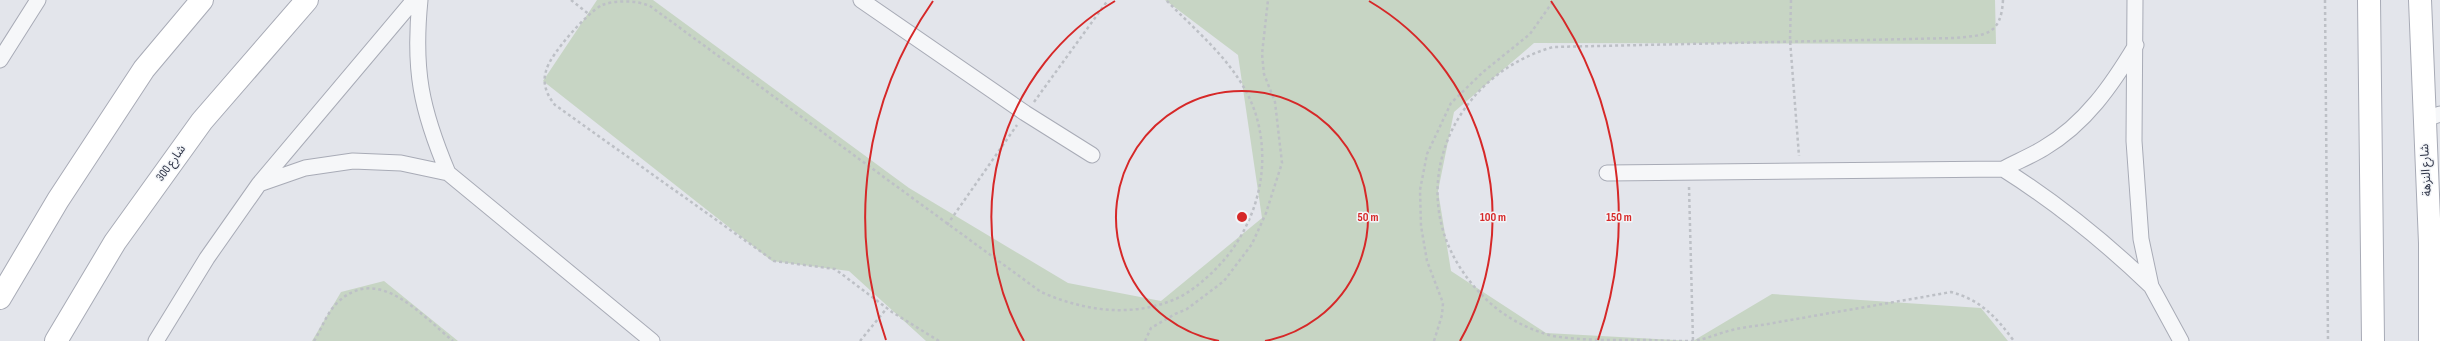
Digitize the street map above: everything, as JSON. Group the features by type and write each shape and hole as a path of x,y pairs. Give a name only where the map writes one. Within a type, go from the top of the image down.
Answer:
{"street":[{"path":"0,60 38,0"},
{"path":"0,298 58,200 144,69 202,0"},
{"name":"شارع 300","path":"56,341 115,242 202,121 307,0"},
{"path":"156,341 207,258 259,184 414,0"},
{"path":"420,0 416,38 419,85 430,130 448,173"},
{"path":"861,0 1025,113 1092,156"},
{"path":"2135,0 2136,45 2134,141 2136,190 2141,239 2151,286 2181,341"},
{"path":"2368,0 2373,341"},
{"name":"شارع النزهة","path":"2420,0 2432,117 2430,341"},
{"path":"1607,173 2003,169 2044,148 2081,120 2112,85 2136,45"},
{"path":"259,184 305,168 353,161 401,163 448,173 652,341"},
{"path":"2003,169 2066,212 2112,250 2151,286"}],"path":[{"path":"571,0 590,16"},
{"path":"939,341 887,308 835,269 774,261 555,105 549,98 545,87 546,70 551,58 578,25 602,5 609,2 625,0 650,6 1041,292 1078,306 1125,310 1173,300 1210,275 1230,253 1242,234 1252,213 1261,185 1262,165 1260,132 1254,111 1243,86 1222,57 1166,0"},
{"path":"1145,341 1151,328 1175,314 1187,310 1224,281 1252,244 1266,213 1282,164 1275,102 1264,74 1262,54 1268,0"},
{"path":"1434,341 1442,314 1443,303 1427,261 1421,226 1420,190 1428,154 1451,103 1483,72 1530,34 1554,0"},
{"path":"1791,0 1790,40 1800,171"},
{"path":"2325,0 2328,341"},
{"path":"1688,172 1693,341"},
{"path":"314,341 335,304 358,290 374,288 395,294 453,341"},
{"path":"860,341 887,308"}],"green space":[{"path":"597,0 653,0 909,188 1068,283 1161,301 1262,218 1238,55 1165,0 1995,0 1996,44 1534,43 1454,112 1438,191 1451,271 1546,333 1693,341 926,341 849,271 772,261 543,81"},
{"path":"384,281 458,341 312,341 341,292"},
{"path":"1772,294 1981,308 2008,341 1693,341"}]}
